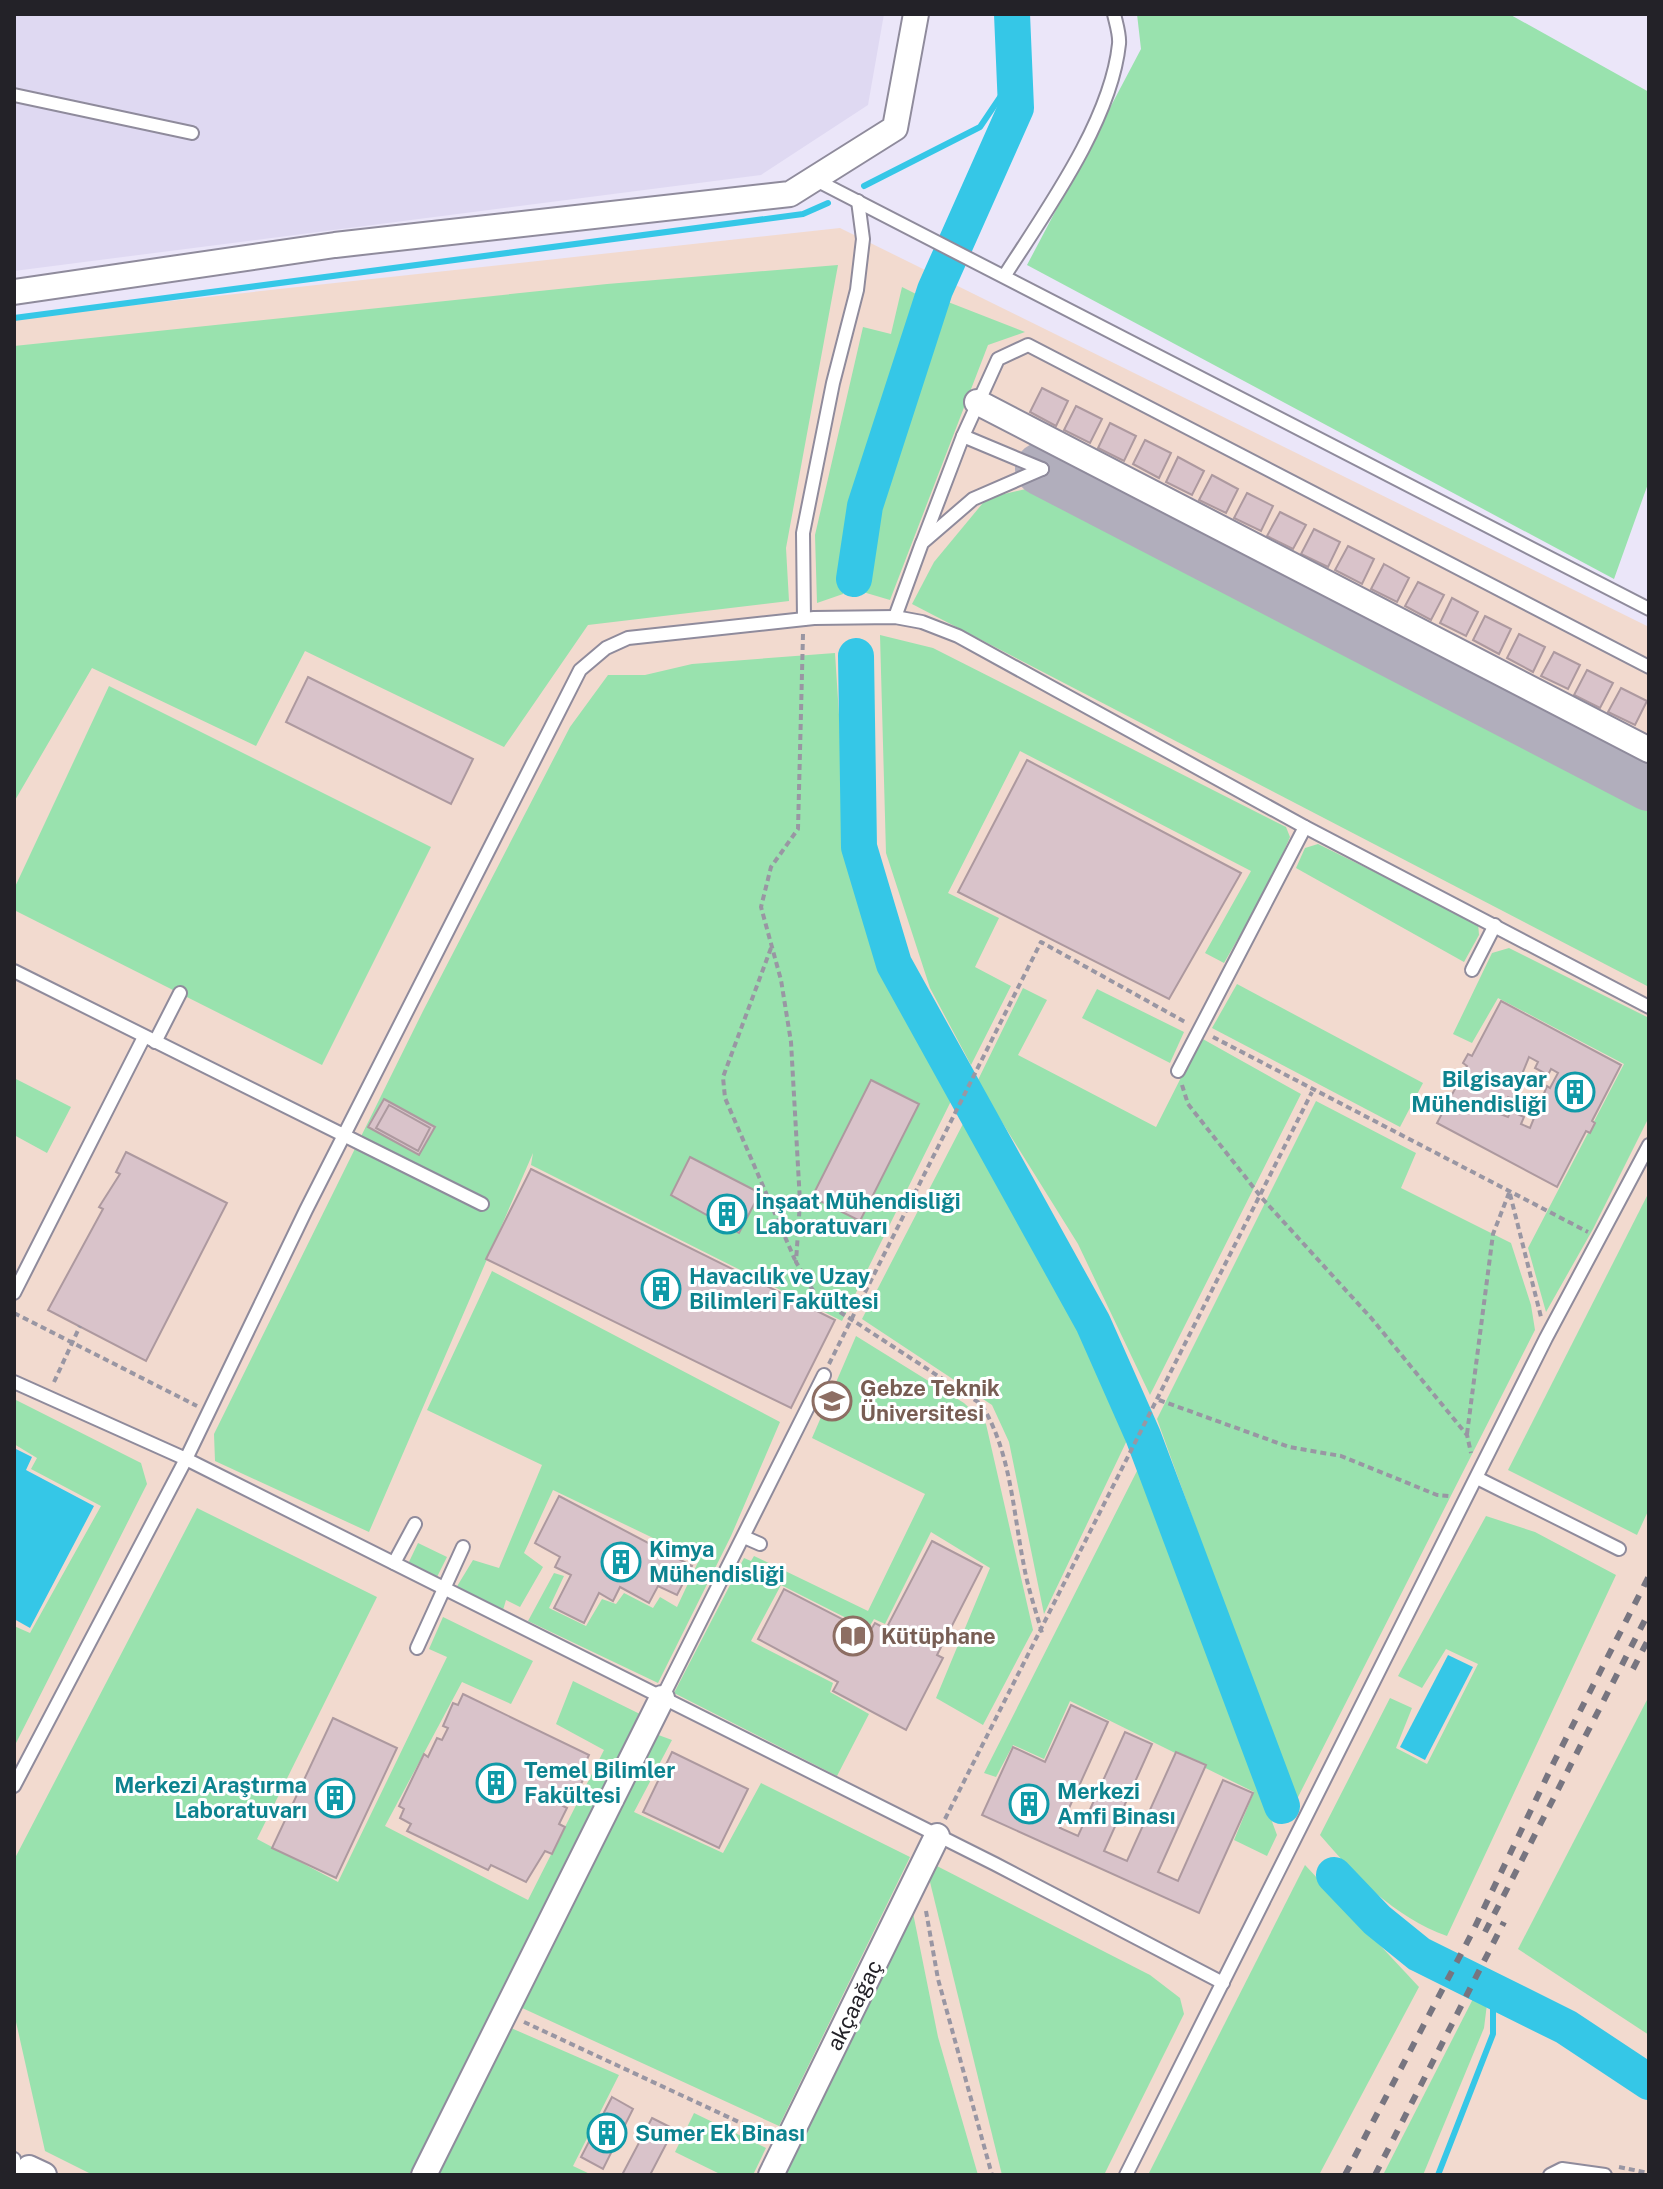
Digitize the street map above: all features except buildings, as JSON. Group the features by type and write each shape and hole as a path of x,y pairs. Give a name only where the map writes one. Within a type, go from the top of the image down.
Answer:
{"street":[{"path":"14,292 335,245 790,194 895,128 916,14"},
{"path":"977,402 1649,750"},
{"path":"424,2175 662,1698"},
{"name":"akçaağaç","path":"771,2175 937,1836"}],"lane":[{"path":"1005,275 1062,188 1084,144 1113,68 1119,42 1114,14"},
{"path":"14,95 192,133"},
{"path":"814,179 1649,609"},
{"path":"804,619 803,533 833,383 857,290 863,239 858,201"},
{"path":"895,617 963,436 998,359 1028,345 1649,667"},
{"path":"922,543 973,499 1042,469 963,436"},
{"path":"14,1786 186,1459 344,1136 580,670 606,648 628,638 804,619 895,617 922,622 958,636 1305,827 1649,1007"},
{"path":"1178,1071 1305,827"},
{"path":"1472,970 1495,925"},
{"path":"14,971 482,1204"},
{"path":"14,1293 150,1040 180,993"},
{"path":"1126,2175 1546,1338 1649,1145"},
{"path":"662,1698 824,1375"},
{"path":"14,1382 186,1459 1223,1983"},
{"path":"1477,1478 1619,1549"},
{"path":"394,1563 415,1524"},
{"path":"744,1537 760,1544"},
{"path":"417,1648 463,1547"},
{"path":"1550,2175 1562,2169 1605,2175"}],"path":[{"path":"796,1262 800,1202 791,1042 772,945 761,907 771,867 798,829 804,619"},
{"path":"824,1375 1041,942 1313,1091 1601,1238"},
{"path":"772,945 723,1077 725,1098 796,1262 817,1297 850,1322 981,1404 993,1423 1002,1449 1024,1571 1042,1633"},
{"path":"1178,1071 1188,1104 1261,1197 1372,1319 1467,1435"},
{"path":"937,1836 1313,1091"},
{"path":"1509,1193 1546,1338"},
{"path":"1477,1478 1467,1435 1493,1234 1509,1193"},
{"path":"14,1313 208,1412"},
{"path":"47,1397 80,1326"},
{"path":"1159,1400 1289,1447 1341,1456 1437,1495 1467,1498"},
{"path":"919,1873 938,1979 992,2175"},
{"path":"505,2013 786,2144"}],"shaded area":[{"path":"14,14 884,14 868,105 761,175 14,271"},
{"name":"Gebze Teknik Üniversitesi","path":"840,228 1649,627 1649,2175 14,2175 14,318"}],"green space":[{"path":"1137,14 1509,14 1649,92 1649,481 1614,579 1027,265 1141,49"},
{"path":"838,265 786,548 789,601 588,625 504,747 305,651 256,746 92,668 14,802 14,346 607,284"},
{"path":"902,287 924,298 845,545 843,594 817,603 815,535 863,327 891,334"},
{"path":"943,300 1025,332 988,345 890,600 863,592 874,511"},
{"path":"1026,489 1649,807 1649,987 912,604 934,562 987,498"},
{"path":"880,635 933,648 1286,827 1290,837 1270,883 1224,963 1205,953 1251,871 1020,751 948,893 999,918 975,967 1011,986 971,1065 930,988 886,853"},
{"path":"835,653 848,854 892,979 953,1097 842,1321 531,1165 533,1153 369,1532 215,1461 214,1434 423,1011 570,727 608,675 645,675 692,664"},
{"path":"109,686 431,847 322,1065 14,910 14,889"},
{"path":"1318,844 1478,923 1479,935 1464,962 1296,868 1305,848"},
{"path":"1509,948 1649,1018 1649,1117 1593,1229 1546,1312 1528,1248 1624,1064 1498,998 1472,1043 1453,1034 1492,953"},
{"path":"1237,984 1423,1083 1400,1127 1212,1028"},
{"path":"1023,988 1047,1000 1018,1055 1156,1127 1201,1038 1301,1094 1150,1395 1078,1244 977,1082"},
{"path":"1097,989 1184,1032 1170,1063 1082,1018"},
{"path":"14,1078 71,1107 47,1153 14,1135"},
{"path":"1316,1101 1416,1153 1401,1188 1511,1243 1531,1305 1535,1330 1295,1803 1157,1419"},
{"path":"965,1120 1083,1326 1130,1434 1044,1614 1009,1442 992,1405 862,1319"},
{"path":"1649,1192 1649,1509 1637,1535 1508,1470"},
{"path":"492,1271 780,1422 731,1536 658,1683 528,1621 554,1573 564,1576 549,1608 586,1626 602,1599 616,1604 624,1593 653,1608 660,1597 677,1607 699,1560 553,1490 524,1553 543,1567 520,1607 506,1600 503,1610 456,1588 473,1560 499,1568 542,1465 427,1410"},
{"path":"856,1336 964,1403 986,1424 1033,1630 983,1725 936,1698 990,1568 931,1532 885,1624 874,1619 868,1629 781,1585 751,1641 833,1683 830,1692 869,1714 837,1776 674,1693 744,1558 751,1561 754,1556 868,1611 925,1494 812,1438"},
{"path":"14,1399 141,1463 147,1484 14,1747 14,1626 30,1633 101,1506 31,1469 37,1458 14,1444"},
{"path":"1139,1467 1277,1835 1267,1856 1234,1840 1254,1792 1070,1701 1044,1759 1013,1745 996,1777 984,1773"},
{"path":"197,1508 377,1597 257,1839 338,1882 447,1657 429,1649 443,1617 533,1661 511,1704 462,1682 385,1826 528,1900 604,1750 556,1724 573,1681 646,1717 409,2175 93,2175 45,2151 14,2013 14,1860"},
{"path":"1486,1516 1535,1532 1616,1575 1447,1936 1393,1907 1362,1880 1320,1835 1390,1698 1412,1708 1396,1748 1427,1764 1478,1664 1446,1649 1422,1688 1398,1676"},
{"path":"418,1543 447,1557 437,1577 408,1564"},
{"path":"1649,1696 1649,2035 1518,1949"},
{"path":"653,1733 672,1740 634,1812 723,1853 761,1783 910,1857 779,2126 520,2007"},
{"path":"933,1864 1150,1975 1180,1998 1184,2014 1104,2175 1002,2175 929,1878"},
{"path":"1305,1865 1419,1987 1319,2175 1148,2175"},
{"path":"912,1908 938,2037 978,2175 779,2175"},
{"path":"1477,1991 1488,1996 1484,2028 1423,2175 1383,2175"},
{"path":"511,2028 619,2075 573,2166 592,2175 439,2175"},
{"path":"694,2113 766,2148 753,2175 722,2175 675,2152"}],"water":[{"path":"14,1448 32,1457 26,1470 94,1506 30,1628 14,1619"},
{"path":"1448,1655 1473,1667 1425,1760 1400,1747"}],"waterway":[{"path":"854,579 865,506 935,290 1016,108 1012,14"},
{"path":"864,186 980,127 1015,75"},
{"path":"14,318 803,214 828,203"},
{"path":"856,656 859,847 894,964 1093,1323 1143,1436 1282,1806"},
{"path":"1334,1875 1377,1920 1419,1954 1566,2027 1649,2082"},
{"path":"1438,2175 1493,2034 1493,1993"}],"taxiway":[{"path":"1042,469 1649,784"}],"railway":[{"path":"1345,2175 1472,1933 1554,1762 1649,1576"},
{"path":"1485,1932 1649,1612"},
{"path":"1633,1669 1649,1638"},
{"path":"1375,2175 1504,1922"}],"place":[{"name":"Bilgisayar Mühendisliği","path":"1575,1092"},
{"name":"İnşaat Mühendisliği Laboratuvarı","path":"727,1214"},
{"name":"Havacılık ve Uzay Bilimleri Fakültesi","path":"661,1289"},
{"name":"Gebze Teknik Üniversitesi","path":"832,1401"},
{"name":"Kimya Mühendisliği","path":"621,1562"},
{"name":"Kütüphane","path":"853,1636"},
{"name":"Temel Bilimler Fakültesi","path":"496,1783"},
{"name":"Merkezi Araştırma Laboratuvarı","path":"335,1798"},
{"name":"Merkezi Amfi Binası","path":"1029,1804"},
{"name":"Sumer Ek Binası","path":"607,2133"}]}
